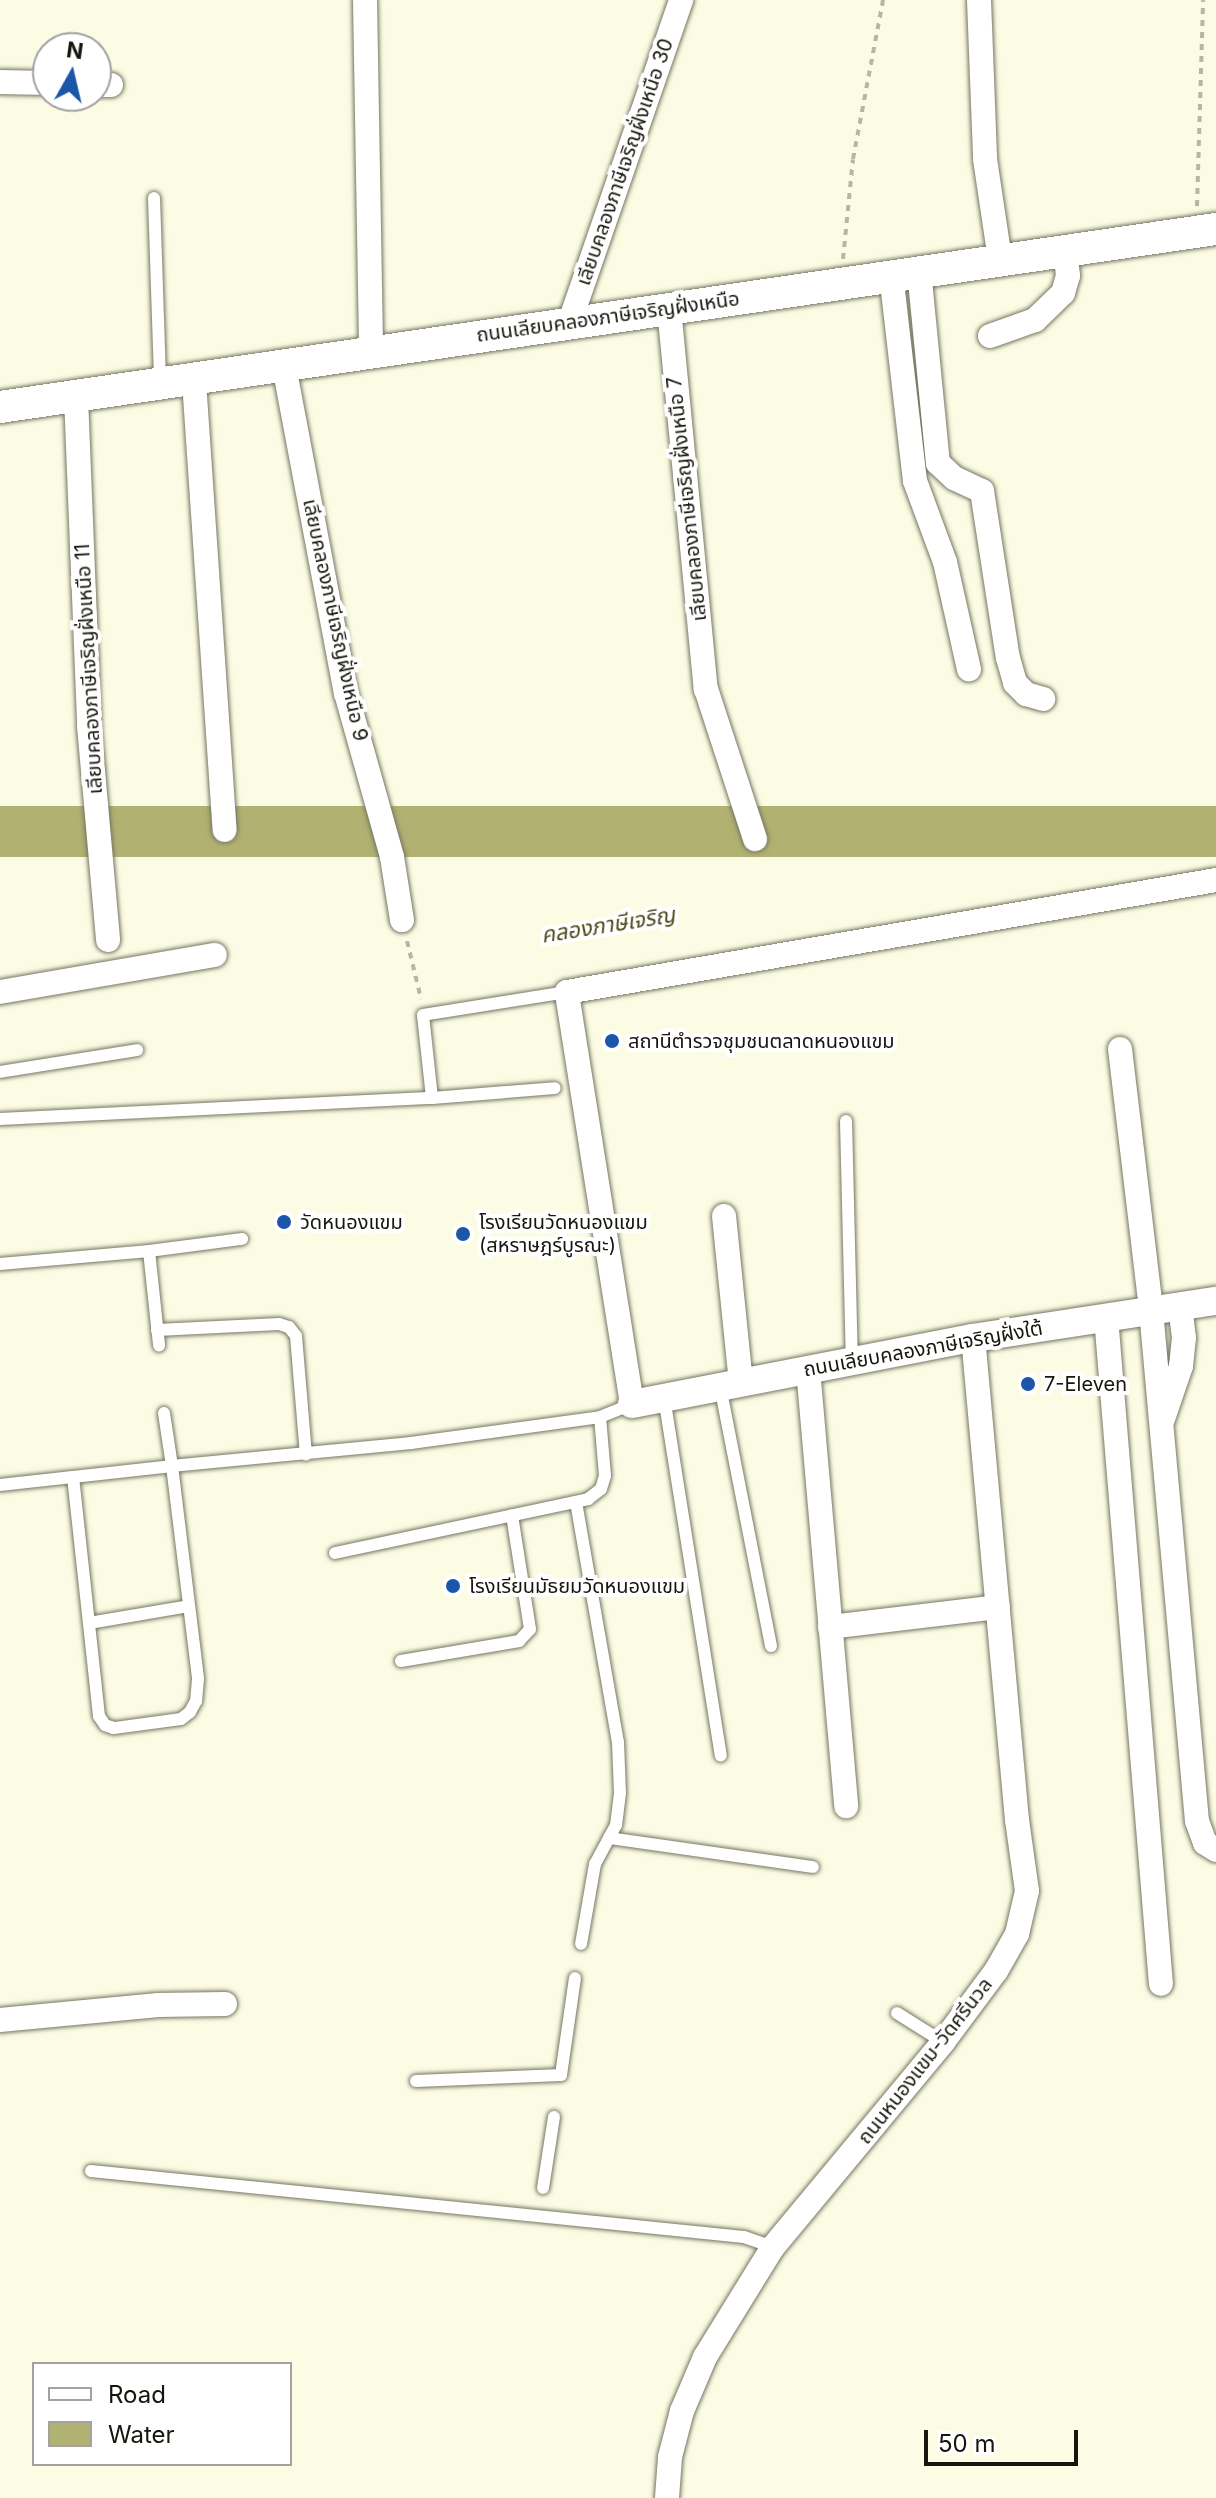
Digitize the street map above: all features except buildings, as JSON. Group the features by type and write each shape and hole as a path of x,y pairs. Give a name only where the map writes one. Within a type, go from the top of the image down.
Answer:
{"main road":[{"name":"ถนนเลียบคลองภาษีเจริญฝั่งเหนือ","path":"0,407 194,381 371,350 569,324 1206,230"}],"street":[{"path":"365,0 371,350"},
{"name":"เลียบคลองภาษีเจริญฝั่งเหนือ 30","path":"569,324 681,0"},
{"path":"979,0 985,159 1000,259"},
{"path":"0,82 32,83"},
{"path":"990,336 1035,320 1063,293 1068,276 1065,249"},
{"path":"905,272 915,481 945,562 969,669"},
{"path":"905,272 938,463 954,478 982,491 1011,671 1015,683 1026,694 1043,699"},
{"name":"เลียบคลองภาษีเจริญฝั่งเหนือ 7","path":"669,308 706,689 755,839"},
{"name":"เลียบคลองภาษีเจริญฝั่งเหนือ 9","path":"284,366 346,693 392,857 402,920"},
{"path":"194,381 225,830"},
{"name":"เลียบคลองภาษีเจริญฝั่งเหนือ 11","path":"76,397 89,726 108,940"},
{"path":"632,1404 567,992 1216,880"},
{"path":"0,992 215,955"},
{"path":"1120,1049 1151,1310 1197,1821 1205,1843 1216,1850"},
{"path":"724,1216 730,1385"},
{"name":"ถนนเลียบคลองภาษีเจริญฝั่งใต้","path":"632,1404 973,1338 1216,1301"},
{"path":"1161,1425 1181,1366 1184,1338 1180,1305"},
{"path":"1106,1317 1161,1984"},
{"name":"ถนนหนองแขม-วัดศรีนวล","path":"667,2498 670,2457 678,2426 705,2357 773,2247 943,2042 996,1971 1017,1934 1027,1891 973,1338"},
{"path":"808,1369 846,1806"},
{"path":"830,1627 998,1607"},
{"path":"4,2020 35,2014 158,2005 225,2004"}],"lane":[{"path":"154,198 160,386"},
{"path":"432,1098 423,1015 567,992"},
{"path":"0,1072 137,1050"},
{"path":"0,1119 432,1098 555,1088"},
{"path":"846,1121 852,1361"},
{"path":"0,1264 242,1239"},
{"path":"149,1251 159,1345"},
{"path":"157,1330 279,1324 289,1327 296,1336 306,1455"},
{"path":"730,1385 771,1646"},
{"path":"664,1397 721,1756"},
{"path":"0,1485 306,1455 600,1417 632,1404"},
{"path":"73,1477 99,1716 105,1725 114,1728 181,1719 190,1712 196,1701 198,1679 164,1413"},
{"path":"335,1553 588,1499 601,1489 605,1476 600,1417"},
{"path":"576,1502 618,1742 620,1793 616,1825 595,1864 581,1944"},
{"path":"401,1661 519,1641 530,1629 512,1515"},
{"path":"89,1623 189,1606"},
{"path":"609,1838 813,1867"},
{"path":"416,2081 560,2080 575,1978"},
{"path":"897,2013 943,2042"},
{"path":"543,2188 554,2117"},
{"path":"91,2171 744,2237 773,2247"}],"path":[{"path":"840,282 853,159 883,0"},
{"path":"1203,0 1206,230"},
{"path":"402,920 421,998"}],"water":[{"path":"0,806 1216,806 1216,857 0,857"}],"place":[{"name":"สถานีตำรวจชุมชนตลาดหนองแขม","path":"612,1041"},
{"name":"วัดหนองแขม","path":"284,1222"},
{"name":"โรงเรียนวัดหนองแขม (สหราษฎร์บูรณะ)","path":"463,1234"},
{"name":"7-Eleven","path":"1028,1384"},
{"name":"โรงเรียนมัธยมวัดหนองแขม","path":"453,1586"}],"water label":[{"name":"คลองภาษีเจริญ","path":"608,925"}]}
